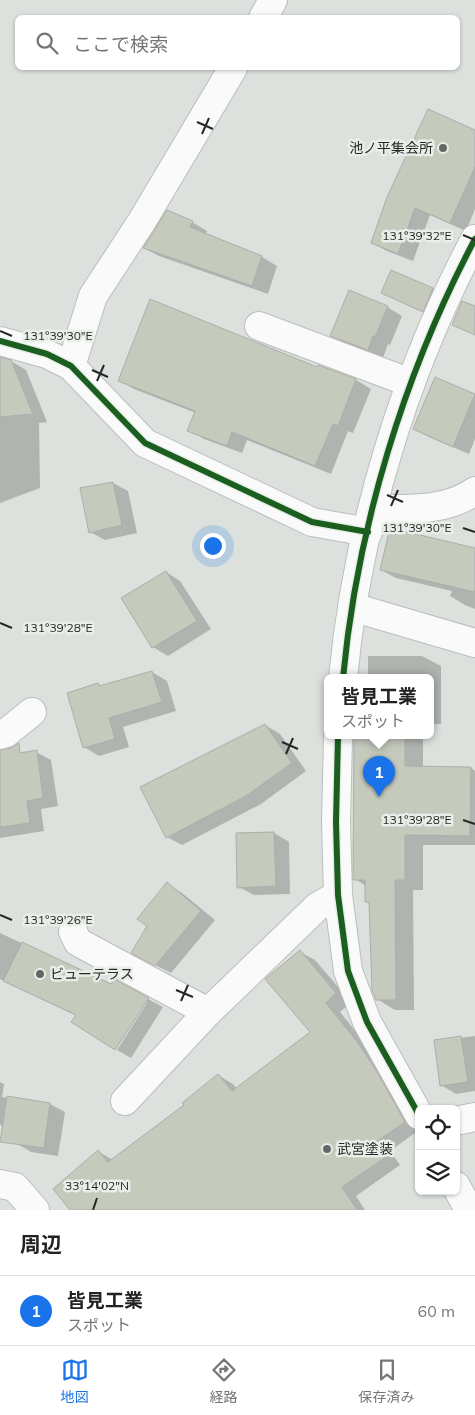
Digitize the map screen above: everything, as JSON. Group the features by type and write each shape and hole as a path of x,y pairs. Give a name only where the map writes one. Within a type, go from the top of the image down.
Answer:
{"street":[{"path":"265,15 273,0"},
{"path":"70,366 93,296 142,221 232,70"},
{"path":"343,674 352,607 381,476 411,383 453,280 475,239"},
{"path":"259,326 411,383"},
{"path":"0,341 47,354 70,366 146,443 312,522 370,520 412,509 444,505 467,497 475,491"},
{"path":"352,607 475,643"},
{"path":"0,735 6,733 32,712"},
{"path":"338,739 336,822 338,895 348,971 367,1022 415,1108"},
{"path":"125,1101 208,1012 318,907 338,895"},
{"path":"73,932 78,942 208,1012"},
{"path":"460,1120 475,1117"},
{"path":"0,1184 14,1187 35,1210"},
{"path":"460,1193 469,1210"}],"building":[{"path":"428,109 475,130 475,167 450,223 415,208 398,254 371,243 387,197"},
{"path":"167,210 193,221 190,227 262,256 252,286 143,248"},
{"path":"391,270 433,288 423,312 381,293"},
{"path":"349,290 388,306 368,350 330,336"},
{"path":"150,299 317,367 318,365 356,379 338,426 333,424 315,466 232,432 227,446 187,431 195,411 118,381"},
{"path":"462,301 475,306 475,335 452,325"},
{"path":"0,357 11,360 33,414 0,417"},
{"path":"435,377 475,394 453,447 413,429"},
{"path":"113,482 122,525 89,533 80,488"},
{"path":"390,528 475,548 475,592 380,570"},
{"path":"166,571 197,621 152,648 121,598"},
{"path":"152,671 162,702 109,718 115,739 83,748 67,693 98,683 99,686"},
{"path":"265,724 292,763 246,796 166,838 140,787"},
{"path":"354,739 405,739 405,766 471,767 470,836 405,835 405,880 395,880 396,1000 376,1000 372,990 369,902 365,902 365,880 353,880"},
{"path":"19,743 20,753 37,750 43,798 27,801 30,823 0,827 0,750 11,748"},
{"path":"274,832 276,886 237,888 236,833"},
{"path":"167,882 201,911 155,966 131,953 147,926 137,919"},
{"path":"22,942 111,984 114,979 149,998 115,1050 71,1022 76,1015 3,981"},
{"path":"300,950 336,993 326,1003 358,1043 376,1070 405,1122 376,1142 386,1157 342,1187 357,1210 70,1210 53,1189 98,1150 108,1162 184,1105 182,1103 218,1074 232,1091 310,1032 265,979"},
{"path":"461,1036 468,1082 440,1086 434,1040"},
{"path":"7,1096 50,1103 44,1148 0,1142"}],"cycle path":[{"path":"344,674 360,565 372,509 388,452 426,343 475,239"},
{"path":"0,341 47,354 71,366 145,443 312,522 368,532"},
{"path":"338,739 336,822 338,895 348,971 367,1022 415,1108"}],"place":[{"name":"池ノ平集会所","path":"443,148"},
{"name":"皆見工業","path":"379,797"},
{"name":"ビューテラス","path":"40,974"},
{"name":"武宮塗装","path":"327,1149"}]}
